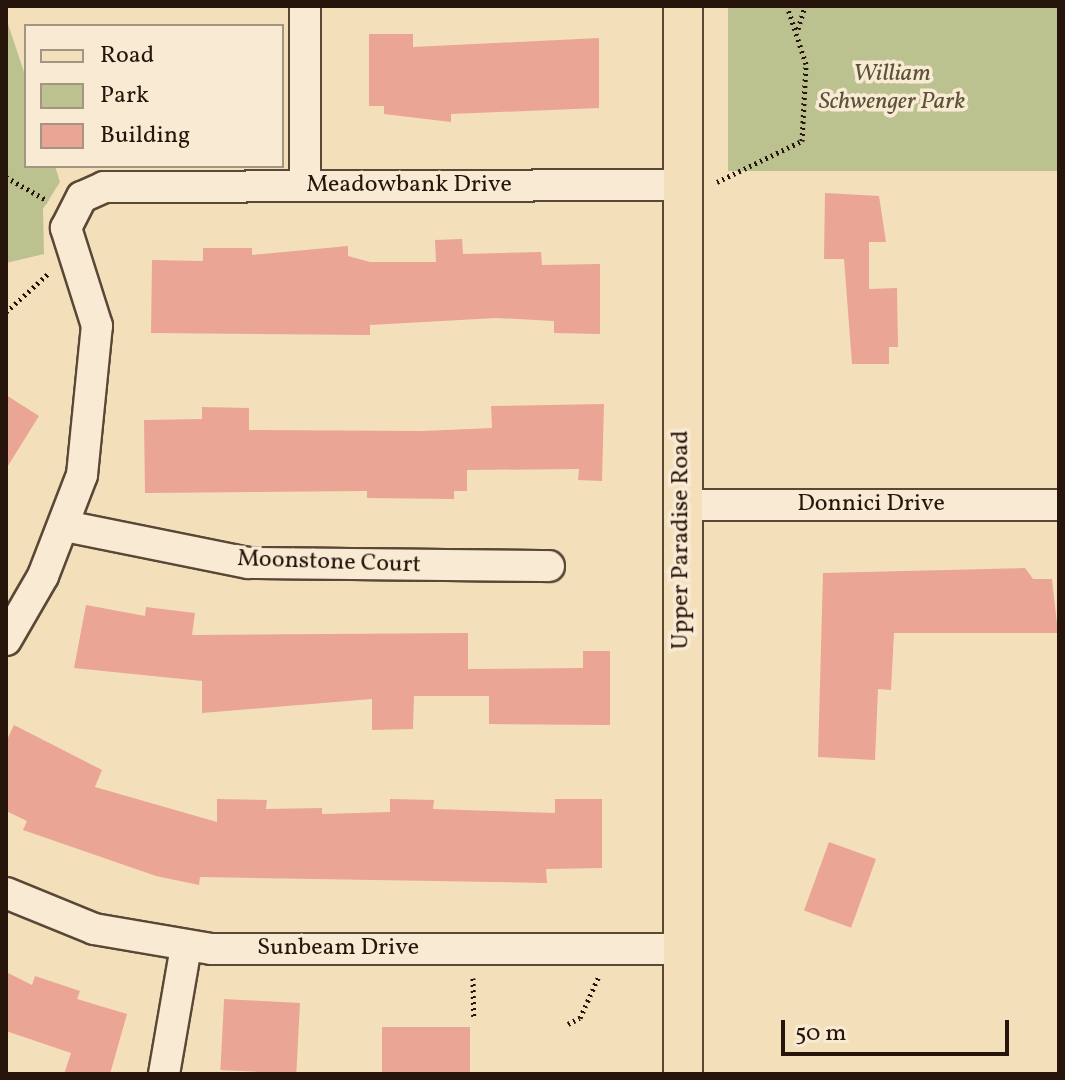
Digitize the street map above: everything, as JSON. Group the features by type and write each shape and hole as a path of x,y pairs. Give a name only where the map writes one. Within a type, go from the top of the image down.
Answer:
{"main road":[{"name":"Upper Paradise Road","path":"683,6 680,185 683,505 680,949 683,1074"}],"street":[{"path":"305,6 305,186"},
{"name":"Meadowbank Drive","path":"71,211 104,187 680,185"},
{"path":"6,640 65,526 82,475 97,377 97,326 72,254 71,211"},
{"name":"Donnici Drive","path":"683,505 1059,505"},
{"name":"Moonstone Court","path":"65,526 248,563 549,566"},
{"name":"Sunbeam Drive","path":"6,893 94,929 186,947 680,949"},
{"path":"164,1074 186,947"}],"path":[{"path":"680,185 718,181 802,141 806,64 787,6"},
{"path":"797,30 805,6"},
{"path":"6,177 71,211"},
{"path":"6,312 72,254"},
{"path":"473,949 474,1017"},
{"path":"568,1024 580,1018 611,949"}],"green space":[{"name":"William Schwenger Park","path":"728,6 1059,6 1059,171 728,171"},
{"path":"6,18 24,72 24,168 56,168 60,182 43,209 44,254 6,263"}],"building":[{"path":"369,34 413,34 413,47 599,38 599,108 451,114 451,122 384,114 384,106 369,106"},
{"path":"825,193 879,196 886,242 869,242 869,289 897,288 898,347 889,347 889,364 852,364 844,259 824,259"},
{"path":"462,239 463,254 541,252 542,265 600,264 600,334 554,333 554,321 496,318 370,325 370,335 151,333 152,260 203,261 203,248 252,248 252,255 348,246 348,256 370,262 436,262 435,240"},
{"path":"6,395 39,416 6,469"},
{"path":"604,404 602,481 578,480 579,469 467,470 467,491 454,491 454,499 367,498 367,491 145,493 144,420 202,419 202,407 249,408 249,430 422,431 492,428 491,406"},
{"path":"1025,568 1033,579 1052,579 1058,633 894,633 891,690 878,689 875,760 818,757 823,573"},
{"path":"86,605 145,616 146,607 195,613 192,635 468,633 468,669 583,668 583,651 610,651 610,725 489,724 489,696 414,696 413,729 372,730 372,699 202,713 202,681 74,668"},
{"path":"14,725 102,770 95,787 217,822 217,799 267,800 266,809 322,808 322,814 390,812 390,799 434,800 433,809 555,813 555,799 602,799 602,868 546,869 547,883 200,877 199,885 156,876 23,830 27,821 6,811 6,742"},
{"path":"829,842 876,859 851,928 804,911"},
{"path":"6,972 32,985 35,976 80,991 77,999 127,1014 110,1074 64,1074 71,1053 6,1031"},
{"path":"224,999 300,1003 296,1074 220,1070"},
{"path":"382,1027 470,1027 470,1074 382,1074"}]}
